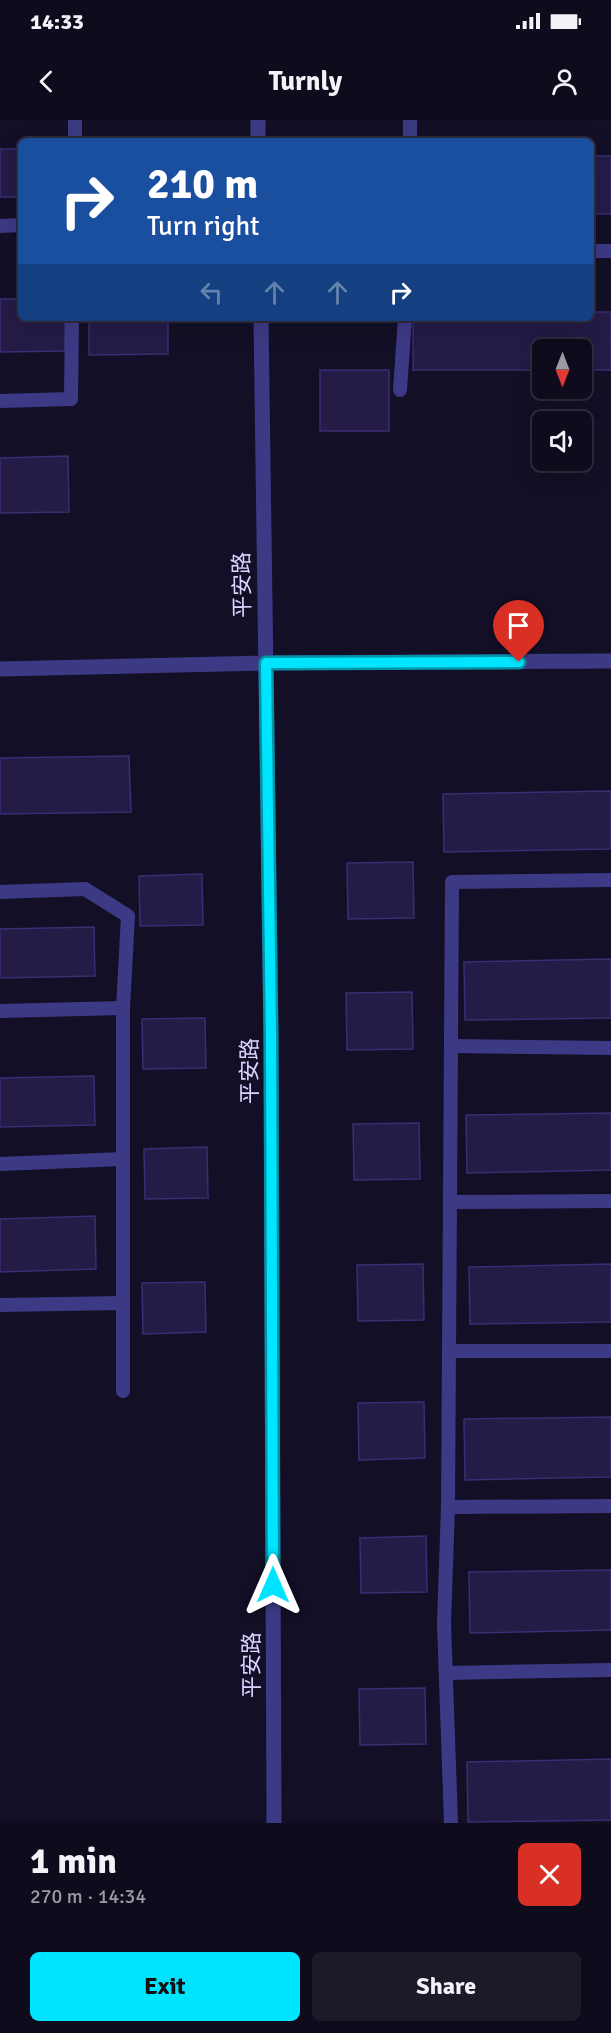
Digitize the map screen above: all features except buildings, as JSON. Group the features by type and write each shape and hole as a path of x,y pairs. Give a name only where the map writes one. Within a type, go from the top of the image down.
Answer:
{"street":[{"path":"258,120 258,138"},
{"name":"平安路","path":"261,321 271,1037 274,1823"},
{"path":"0,669 266,663 611,661"}],"lane":[{"path":"75,120 75,138"},
{"path":"410,120 410,138"},
{"path":"0,226 18,225"},
{"path":"594,251 611,251"},
{"path":"0,401 72,399 72,321"},
{"path":"400,390 405,321"},
{"path":"451,1823 444,1623 448,1507 452,882 611,880"},
{"path":"0,892 85,889 128,916 123,1008 123,1391"},
{"path":"0,1011 123,1008"},
{"path":"451,1046 611,1048"},
{"path":"0,1164 123,1159"},
{"path":"450,1202 611,1201"},
{"path":"0,1305 123,1303"},
{"path":"449,1351 611,1351"},
{"path":"448,1507 611,1506"},
{"path":"446,1673 611,1670"}],"route":[{"path":"273,1585 271,1037 266,663 519,662"}]}
